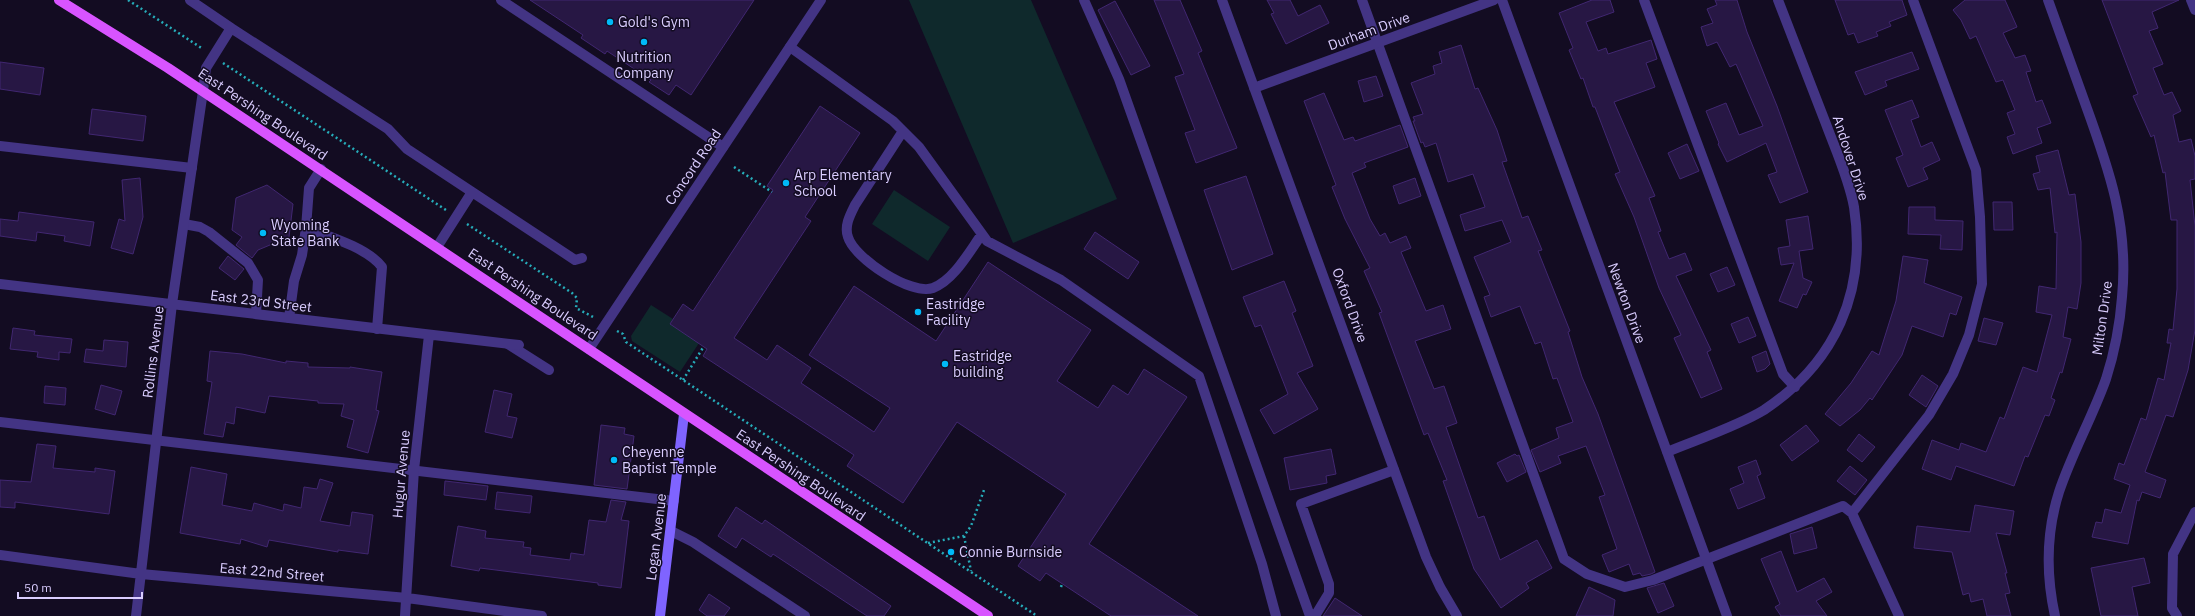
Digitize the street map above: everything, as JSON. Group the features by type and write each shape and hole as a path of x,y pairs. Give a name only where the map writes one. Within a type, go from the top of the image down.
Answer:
{"main road":[{"name":"East Pershing Boulevard","path":"59,0 321,169 589,348 684,414 988,616"},
{"name":"Logan Avenue","path":"660,616 684,414"}],"street":[{"path":"190,0 388,129 407,149 575,260 582,258"},
{"path":"501,0 723,147"},
{"name":"Concord Road","path":"589,348 821,0"},
{"path":"1084,0 1119,78 1310,616"},
{"name":"Oxford Drive","path":"1222,0 1361,376 1426,557 1440,587 1457,616"},
{"path":"1362,0 1564,559 1587,574 1625,587 1653,580 1843,506 1852,513 1899,616"},
{"name":"Durham Drive","path":"1254,88 1494,0"},
{"name":"Newton Drive","path":"1502,0 1727,616"},
{"path":"1644,0 1783,374 1795,387"},
{"name":"Andover Drive","path":"1667,452 1762,411 1795,387 1836,336 1848,305 1856,272 1857,241 1854,206 1844,171 1778,0"},
{"path":"1852,513 1929,415 1953,374 1969,335 1982,284 1980,217 1976,170 1913,0"},
{"name":"Milton Drive","path":"2048,0 2110,170 2120,218 2123,257 2122,296 2116,335 2106,378 2059,493 2052,524 2048,563 2049,589 2055,616"},
{"path":"2192,0 2195,10"},
{"name":"Rollins Avenue","path":"136,616 172,304 202,91 206,68 231,28"},
{"path":"790,47 893,121 919,147 987,241 1061,280 1199,376 1262,564 1276,616"},
{"path":"903,132 854,205 846,227 848,237 854,248 865,259 894,279 908,286 925,290 942,283 982,234"},
{"path":"0,146 192,168"},
{"path":"289,318 294,281 302,255 309,188 321,169"},
{"path":"437,247 472,192"},
{"path":"184,224 200,227 209,232 248,263 258,280 256,314"},
{"path":"306,228 336,239 360,251 378,262 382,267 377,328"},
{"name":"East 23rd Street","path":"0,284 519,345"},
{"name":"Hugur Avenue","path":"406,616 414,470 429,335"},
{"path":"508,344 549,370"},
{"path":"0,422 674,501"},
{"path":"1315,616 1329,593 1329,584 1301,504 1394,470"},
{"path":"2178,616 2172,608 2173,554 2195,512"},
{"path":"671,531 693,542 805,616"},
{"name":"East 22nd Street","path":"0,555 141,574 407,598 542,616"}],"path":[{"path":"128,0 572,293 577,298 576,308 584,311 622,334 626,342 1037,616"},
{"path":"734,167 772,192"},
{"path":"682,380 704,346"},
{"path":"927,543 964,536 971,526 984,490"},
{"path":"964,536 971,571"}],"green space":[{"path":"909,0 1031,0 1117,199 1013,243"},
{"path":"894,190 950,227 928,261 872,224"},
{"path":"651,305 673,319 670,324 699,343 680,372 632,341 631,336"}],"building":[{"path":"530,0 754,0 691,95 676,85 669,95 649,82 651,80 607,51 605,54 581,38 583,35"},
{"path":"1154,0 1180,0 1202,51 1198,53 1237,148 1196,163 1185,133 1195,130 1175,77 1184,74"},
{"path":"1267,0 1290,0 1298,16 1320,5 1329,23 1286,44 1271,14 1274,13"},
{"path":"1592,0 1610,0 1614,12 1586,22 1598,51 1606,48 1608,54 1651,40 1657,59 1646,63 1655,87 1614,102 1655,196 1649,198 1661,231 1658,232 1669,259 1685,253 1692,270 1676,276 1711,350 1707,352 1722,389 1701,398 1674,338 1681,335 1659,288 1634,217 1615,174 1620,172 1595,107 1593,107 1583,78 1581,79 1569,50 1573,48 1559,13"},
{"path":"1715,0 1737,0 1747,32 1777,106 1808,192 1780,203 1768,175 1777,172 1766,143 1727,162 1718,144 1719,143 1706,111 1726,103 1739,135 1763,126 1736,64 1730,67 1717,42 1707,46 1701,27 1713,23 1707,9 1717,5"},
{"path":"1835,0 1902,0 1907,15 1889,22 1891,26 1876,32 1878,36 1858,43 1854,33 1848,35"},
{"path":"1965,0 2005,0 2017,27 2003,33 2015,58 2025,55 2031,71 2026,72 2036,102 2042,100 2051,123 2037,128 2042,143 2013,154 2007,137 2015,134 2007,113 2015,110 2003,80 1996,82 1976,36 1970,39 1961,20 1953,10"},
{"path":"2102,0 2179,0 2152,12 2158,28 2149,31 2163,64 2153,68 2164,95 2172,92 2181,111 2173,115 2179,142 2191,139 2195,156 2195,179 2190,180 2195,226 2195,330 2188,370 2173,417 2166,415 2145,472 2166,480 2160,498 2142,492 2139,501 2137,500 2128,544 2092,537 2096,522 2102,523 2105,509 2121,513 2130,485 2114,479 2119,463 2124,465 2141,418 2146,420 2158,378 2164,380 2171,343 2167,343 2169,329 2173,330 2177,289 2177,220 2171,220 2165,172 2163,173 2154,135 2151,137 2133,96 2138,94"},
{"path":"1115,1 1150,66 1131,75 1098,10"},
{"path":"1461,45 1475,89 1478,88 1497,130 1507,161 1502,162 1522,218 1528,216 1542,250 1538,251 1570,331 1568,332 1582,377 1598,414 1655,572 1651,574 1642,576 1640,573 1633,575 1629,564 1609,572 1602,555 1617,549 1599,497 1605,495 1586,446 1558,456 1561,463 1540,472 1531,450 1559,438 1556,428 1573,422 1557,378 1553,379 1541,342 1535,344 1520,306 1491,317 1484,297 1490,295 1474,257 1511,242 1502,220 1465,231 1460,215 1485,207 1473,174 1448,182 1436,143 1425,147 1423,142 1421,143 1413,121 1415,121 1413,117 1423,114 1411,83 1435,74 1433,66 1442,63 1439,52"},
{"path":"1912,52 1919,69 1885,81 1887,86 1865,95 1855,72"},
{"path":"0,62 44,68 40,95 0,89"},
{"path":"1376,76 1383,96 1364,102 1358,81"},
{"path":"1324,93 1344,140 1353,137 1355,141 1400,125 1408,147 1364,163 1366,167 1352,173 1370,219 1380,236 1385,233 1390,243 1406,236 1411,248 1401,252 1426,311 1443,305 1451,329 1415,341 1434,389 1444,386 1457,423 1446,427 1478,518 1484,516 1500,560 1537,540 1552,568 1526,583 1529,588 1501,608 1474,569 1443,481 1447,480 1428,433 1424,435 1379,313 1382,312 1364,271 1370,268 1345,219 1332,187 1336,185 1304,101"},
{"path":"1912,100 1919,117 1911,120 1921,147 1932,142 1940,160 1923,168 1928,179 1908,187 1896,158 1903,155 1885,110"},
{"name":"Eastridge building","path":"820,106 860,133 805,217 811,221 734,338 767,360 777,345 811,368 801,383 874,432 890,408 809,355 854,286 936,341 988,262 1091,330 1057,381 1098,408 1113,385 1128,395 1144,369 1187,397 1089,544 1198,616 1111,616 1046,573 1040,581 1018,566 1066,494 957,422 903,503 847,466 854,455 703,356 707,349 670,324 683,304 693,311 773,190 767,186"},
{"path":"92,109 146,116 143,141 89,134"},
{"path":"1687,144 1699,171 1680,179 1668,153"},
{"path":"2058,150 2069,195 2075,194 2081,242 2081,283 2077,309 2068,307 2063,337 2071,339 2062,373 2060,372 2051,398 2055,400 2049,416 2045,415 2028,457 2025,456 2014,486 1956,466 1951,480 1922,469 1932,440 1959,450 1961,443 1986,452 2000,417 2004,419 2023,367 2037,372 2052,315 2036,312 2039,286 2056,289 2057,232 2055,233 2050,188 2038,190 2033,174 2040,172 2036,156"},
{"path":"1246,176 1273,254 1232,270 1204,190"},
{"path":"140,178 143,217 133,254 111,248 119,219 125,221 122,180"},
{"path":"1415,178 1421,196 1399,204 1393,186"},
{"name":"Wyoming State Bank","path":"267,185 293,204 289,237 258,250 252,258 236,245 242,237 232,230 236,198"},
{"path":"1993,202 2012,202 2013,230 1994,230"},
{"path":"1909,207 1935,207 1935,220 1963,221 1962,250 1940,249 1941,235 1908,234"},
{"path":"19,212 94,222 90,246 64,241 65,236 37,232 36,241 0,236 0,219 18,221"},
{"path":"1808,216 1813,249 1799,251 1803,278 1812,282 1806,295 1803,294 1797,308 1779,301 1794,263 1781,265 1778,248 1790,246 1786,220"},
{"path":"1095,232 1139,262 1128,279 1084,249"},
{"path":"228,256 244,269 235,280 219,268"},
{"path":"1903,256 1928,260 1924,283 1962,297 1956,315 1950,313 1943,337 1912,326 1902,355 1872,400 1870,398 1860,410 1840,426 1825,414 1851,383 1872,351 1879,355 1896,301"},
{"path":"1727,267 1735,285 1718,292 1710,274"},
{"path":"1284,281 1296,311 1292,313 1313,366 1297,373 1318,409 1274,434 1260,410 1288,394 1261,325 1255,327 1243,297"},
{"path":"1748,317 1756,336 1739,343 1731,324"},
{"path":"1984,318 2003,323 1996,345 1978,341"},
{"path":"13,328 35,331 34,335 72,339 70,353 59,352 59,360 37,357 38,352 10,349"},
{"path":"104,340 128,342 126,367 84,362 86,349 103,351"},
{"path":"210,351 242,354 286,363 286,361 308,363 308,367 350,367 382,372 376,410 379,411 368,453 347,447 354,420 341,416 344,404 318,403 318,401 269,396 265,413 236,407 234,424 226,422 223,437 204,434 212,382 207,381"},
{"path":"1766,351 1770,364 1765,369 1757,372 1752,357"},
{"path":"1922,375 1938,386 1926,407 1909,395"},
{"path":"101,385 122,391 115,415 95,409"},
{"path":"45,386 66,388 65,405 44,403"},
{"path":"494,390 512,394 507,416 517,418 512,438 485,432"},
{"name":"Cheyenne Baptist Temple","path":"601,425 625,428 624,434 634,436 627,489 594,485"},
{"path":"1806,425 1819,441 1792,461 1780,445"},
{"path":"1859,434 1875,447 1862,462 1847,450"},
{"path":"37,444 56,446 53,468 95,472 95,468 115,471 109,514 15,502 15,508 0,507 0,480 31,482"},
{"path":"1331,449 1336,474 1326,476 1327,483 1290,490 1284,458"},
{"path":"1515,454 1517,456 1519,455 1526,472 1507,482 1497,463"},
{"path":"1756,460 1761,474 1757,476 1765,498 1738,509 1730,489 1744,483 1738,467"},
{"path":"1850,466 1867,480 1855,495 1837,481"},
{"path":"191,467 227,474 222,505 252,511 254,503 283,511 284,504 301,508 304,487 317,489 320,479 333,483 320,521 350,526 352,512 373,515 368,554 338,550 338,552 269,540 267,547 241,539 240,544 180,533"},
{"path":"445,481 488,486 486,500 444,495"},
{"path":"497,492 532,496 530,513 495,509"},
{"path":"611,500 626,502 621,520 629,521 621,588 598,585 598,583 480,568 479,571 451,566 458,526 486,531 485,538 524,542 523,547 531,548 530,555 570,560 571,553 584,555 589,520 606,522"},
{"path":"1975,505 2014,511 2010,535 1996,533 2007,573 2005,573 2010,593 2005,594 2011,616 1987,616 1983,599 1971,602 1969,593 1963,595 1952,552 1914,548 1917,526 1970,532"},
{"path":"736,507 762,524 765,520 891,606 884,616 867,616 773,554 771,557 742,538 736,548 718,536"},
{"path":"1812,527 1817,548 1794,554 1790,534"},
{"path":"1781,551 1797,592 1824,578 1832,592 1816,601 1827,616 1781,616 1775,607 1780,604 1761,559"},
{"path":"2144,558 2150,583 2132,587 2138,616 2101,616 2091,568"},
{"path":"1664,583 1674,606 1658,613 1647,588"},
{"path":"1589,587 1615,600 1613,616 1576,616"},
{"path":"709,594 730,608 724,616 707,616 699,610"},
{"path":"1335,598 1362,616 1323,616"}],"place":[{"name":"Gold's Gym","path":"610,22"},
{"name":"Nutrition Company","path":"644,42"},
{"name":"Arp Elementary School","path":"786,183"},
{"name":"Wyoming State Bank","path":"263,233"},
{"name":"Eastridge Facility","path":"918,312"},
{"name":"Eastridge building","path":"945,364"},
{"name":"Cheyenne Baptist Temple","path":"614,460"},
{"name":"Connie Burnside","path":"951,552"}]}
